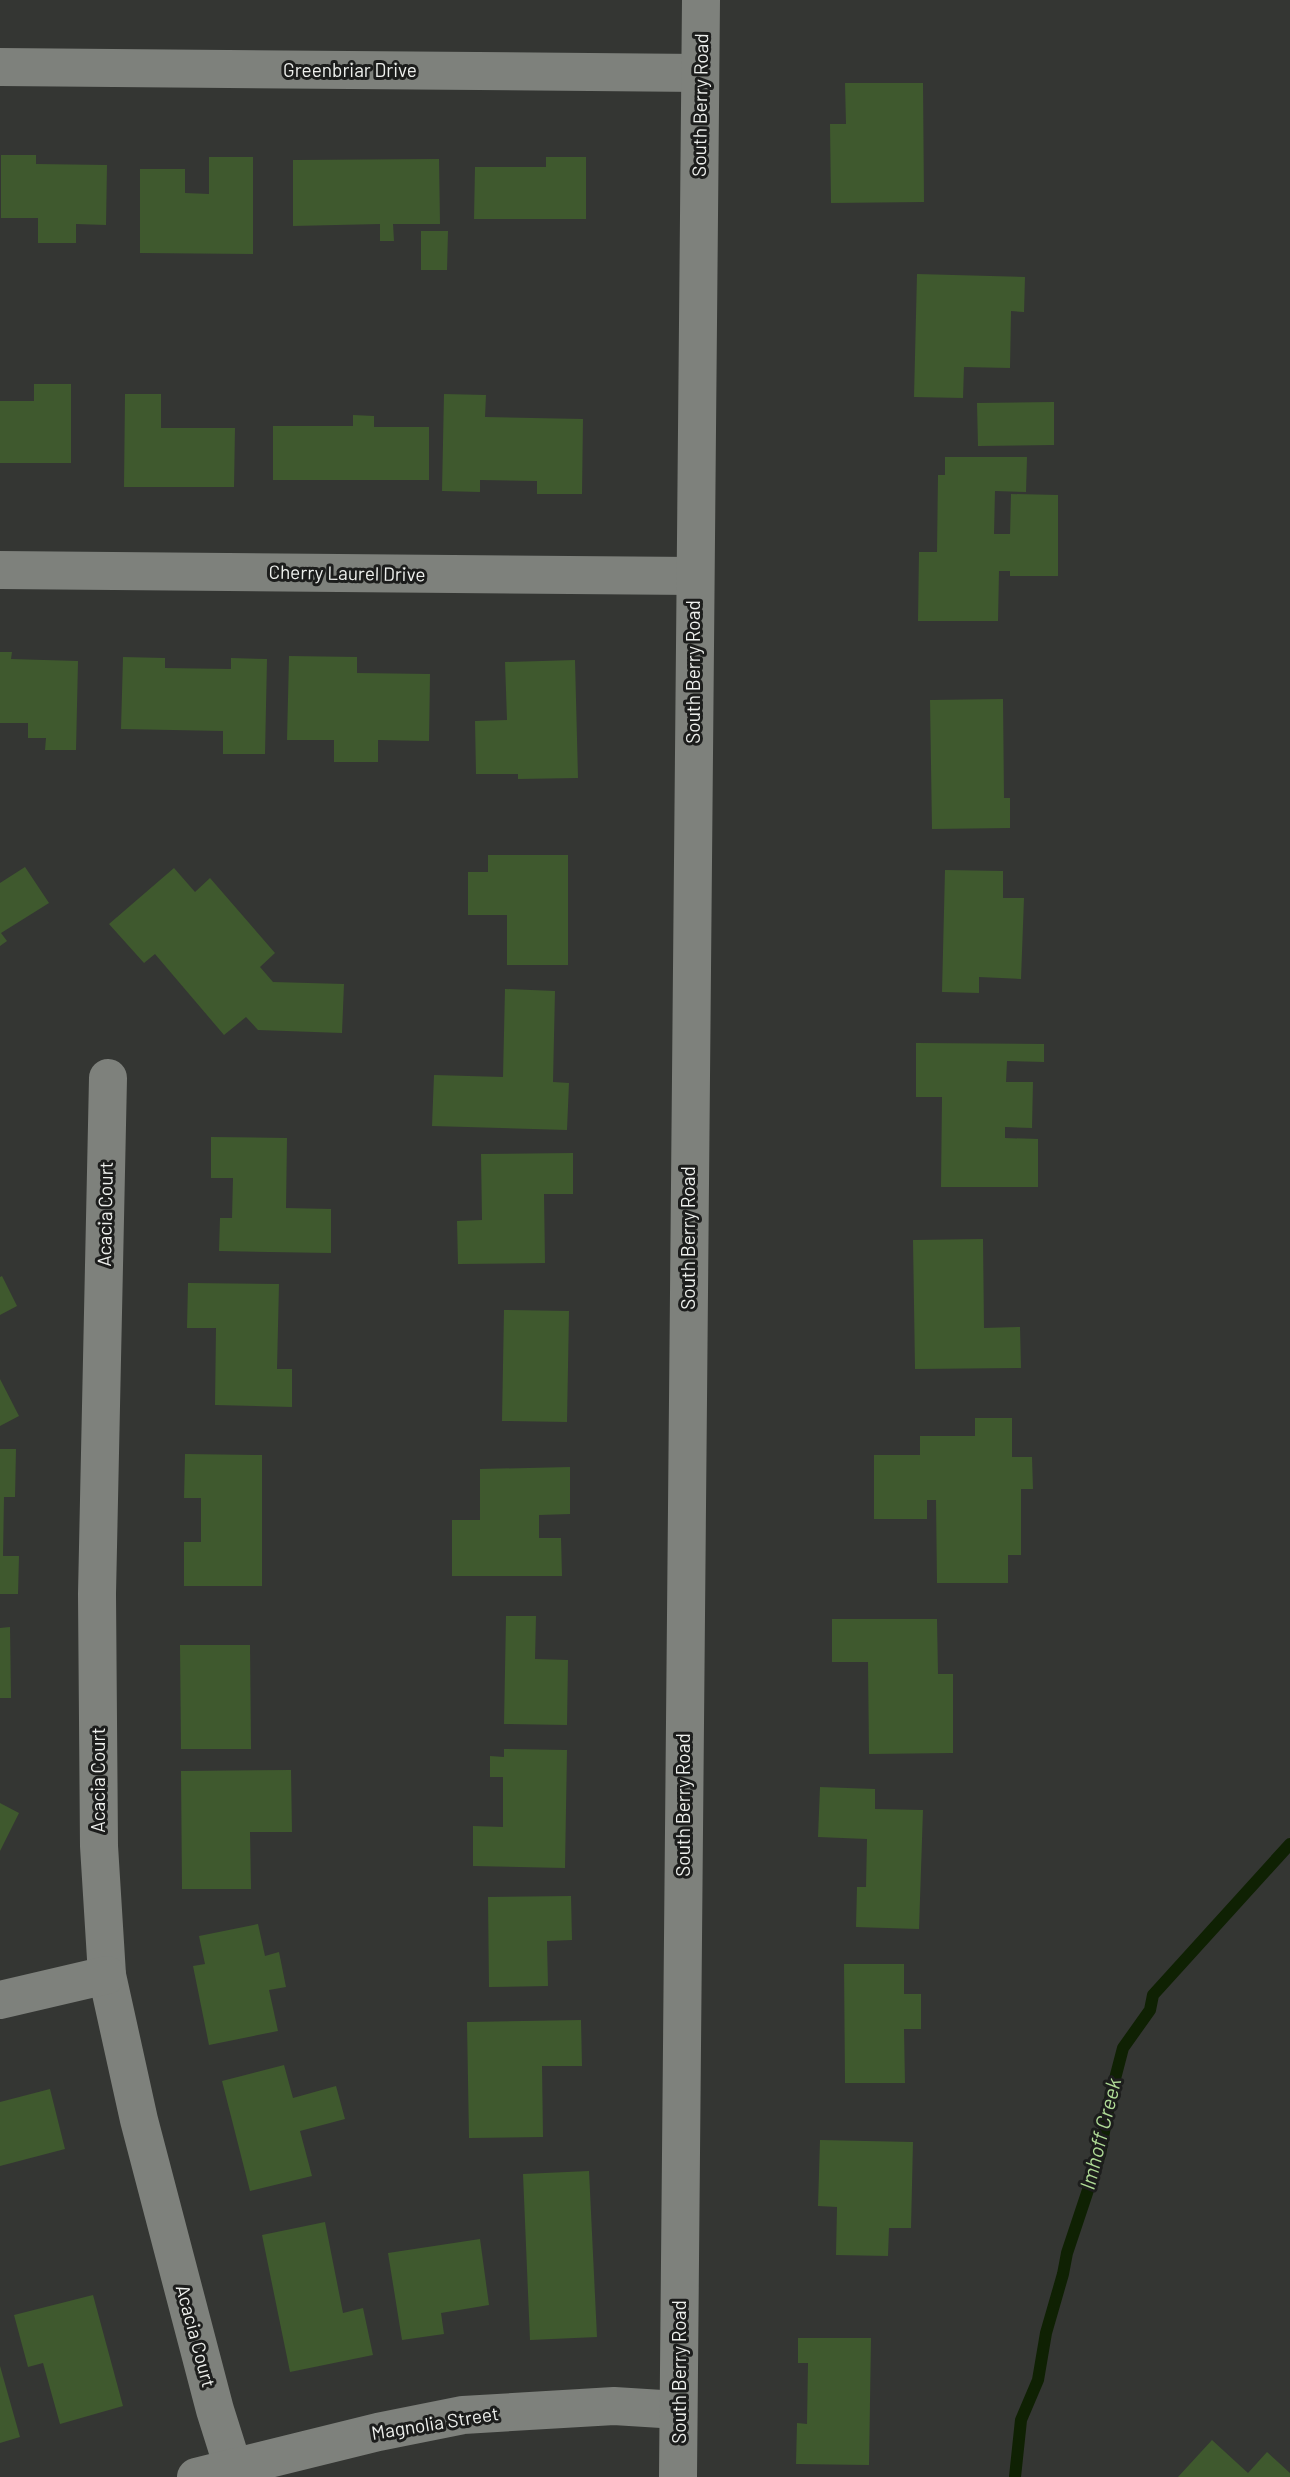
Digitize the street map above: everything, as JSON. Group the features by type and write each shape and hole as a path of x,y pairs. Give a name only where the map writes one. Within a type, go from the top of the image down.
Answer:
{"street":[{"name":"South Berry Road","path":"678,2477 701,0"},
{"name":"Greenbriar Drive","path":"0,67 700,73"},
{"name":"Cherry Laurel Drive","path":"0,570 694,576"},
{"name":"Acacia Court","path":"108,1078 97,1594 99,1846 107,1975 139,2120 215,2410 233,2466"},
{"path":"0,2000 107,1975"},
{"name":"Magnolia Street","path":"196,2477 378,2432 463,2415 614,2406 678,2410"}],"building":[{"path":"845,83 923,83 924,202 831,203 830,124 846,124"},
{"path":"1,155 36,155 36,164 107,165 106,225 76,224 76,243 38,243 38,218 1,218"},
{"path":"209,157 253,157 253,254 140,253 140,169 185,169 185,193 209,194"},
{"path":"546,157 586,157 586,219 474,219 475,167 546,167"},
{"path":"439,159 440,224 393,224 394,241 380,241 380,224 293,226 293,160"},
{"path":"421,231 448,231 447,270 421,270"},
{"path":"917,274 1025,277 1024,312 1011,311 1010,368 964,367 963,398 914,397"},
{"path":"34,384 71,384 71,463 0,463 0,401 34,401"},
{"path":"125,394 161,394 161,428 235,428 234,487 124,487"},
{"path":"444,394 486,395 485,417 583,419 582,494 537,494 537,481 480,480 480,492 442,491"},
{"path":"1054,402 1054,445 978,446 977,403"},
{"path":"353,415 374,416 374,427 429,427 429,480 273,480 273,426 353,426"},
{"path":"945,457 1027,457 1026,492 995,491 994,534 1010,534 1011,494 1058,495 1058,576 1010,576 1010,571 999,571 998,621 918,621 919,552 937,552 938,475 945,475"},
{"path":"0,652 12,652 11,659 78,661 76,750 45,750 46,738 28,738 28,723 0,723"},
{"path":"289,656 357,657 357,673 430,674 429,741 378,740 378,762 334,762 334,740 287,740"},
{"path":"123,657 165,658 165,668 231,669 231,658 267,659 265,754 223,754 223,731 121,729"},
{"path":"575,660 578,778 518,779 518,774 476,774 475,721 507,720 505,662"},
{"path":"1003,699 1004,798 1010,798 1010,828 932,829 930,700"},
{"path":"488,855 568,855 568,965 507,965 507,915 468,915 468,872 488,872"},
{"path":"25,867 49,903 1,933 7,941 0,946 0,883"},
{"path":"174,868 195,892 210,878 275,953 260,967 273,982 344,984 342,1033 258,1030 246,1017 224,1035 155,954 144,963 109,924"},
{"path":"945,870 1003,871 1003,898 1024,898 1021,979 979,977 979,993 942,992"},
{"path":"505,989 555,991 553,1082 569,1083 567,1130 432,1126 434,1075 503,1077"},
{"path":"916,1043 1044,1044 1044,1062 1007,1061 1006,1082 1033,1082 1032,1128 1005,1127 1005,1138 1038,1139 1038,1187 941,1187 942,1097 916,1097"},
{"path":"211,1137 287,1138 286,1208 331,1209 331,1253 219,1251 220,1218 232,1218 233,1178 211,1178"},
{"path":"573,1153 573,1194 544,1194 545,1263 458,1264 457,1221 482,1220 481,1154"},
{"path":"983,1239 984,1328 1020,1327 1021,1368 915,1369 913,1240"},
{"path":"2,1276 17,1306 0,1315 0,1277"},
{"path":"188,1283 279,1284 277,1369 292,1369 292,1407 215,1405 216,1328 187,1328"},
{"path":"504,1310 569,1311 567,1422 502,1421"},
{"path":"0,1379 19,1416 0,1426"},
{"path":"975,1418 1012,1418 1012,1457 1032,1457 1033,1489 1021,1489 1021,1555 1008,1555 1008,1583 937,1583 936,1500 927,1500 927,1519 874,1519 874,1455 920,1455 920,1436 975,1436"},
{"path":"0,1449 16,1449 15,1497 4,1497 3,1556 19,1556 18,1594 0,1594"},
{"path":"185,1454 262,1455 262,1586 184,1586 184,1542 201,1542 201,1498 184,1498"},
{"path":"570,1467 570,1514 539,1515 539,1538 561,1538 562,1576 452,1576 452,1520 480,1520 480,1469"},
{"path":"506,1616 536,1616 535,1659 568,1660 567,1725 504,1724"},
{"path":"832,1619 937,1619 938,1674 953,1674 953,1753 869,1754 868,1662 832,1662"},
{"path":"10,1627 11,1698 0,1698 0,1628"},
{"path":"180,1645 250,1645 251,1749 181,1749"},
{"path":"504,1749 567,1750 565,1868 473,1866 473,1826 503,1827 503,1777 490,1777 490,1756 504,1757"},
{"path":"291,1770 292,1832 250,1832 251,1889 182,1889 181,1771"},
{"path":"820,1787 875,1789 875,1809 923,1810 919,1929 856,1927 857,1887 866,1887 867,1839 818,1837"},
{"path":"0,1803 19,1813 0,1851"},
{"path":"571,1896 572,1940 547,1941 548,1986 489,1987 488,1897"},
{"path":"258,1924 265,1956 279,1952 286,1987 269,1990 278,2031 209,2045 193,1966 205,1964 199,1936"},
{"path":"844,1964 904,1964 904,1994 921,1994 921,2029 904,2029 905,2083 845,2083"},
{"path":"581,2020 582,2066 542,2066 543,2137 469,2138 467,2022"},
{"path":"284,2065 293,2098 336,2086 345,2119 300,2131 312,2176 250,2191 222,2081"},
{"path":"50,2089 65,2149 0,2166 0,2102"},
{"path":"820,2140 913,2142 911,2228 889,2228 888,2256 836,2255 837,2207 818,2206"},
{"path":"589,2171 597,2337 530,2340 523,2174"},
{"path":"325,2222 343,2313 363,2308 373,2355 290,2372 262,2235"},
{"path":"480,2239 489,2305 441,2313 444,2334 402,2340 388,2253"},
{"path":"93,2295 123,2406 60,2424 43,2363 28,2367 14,2315"},
{"path":"798,2338 871,2338 869,2465 796,2464 797,2423 807,2424 808,2363 798,2363"},
{"path":"0,2366 20,2437 0,2443"},
{"path":"1212,2440 1248,2473 1267,2452 1290,2473 1290,2477 1178,2477"}],"waterway":[{"name":"Imhoff Creek","path":"1015,2477 1021,2420 1038,2380 1046,2333 1067,2253 1100,2154 1123,2048 1150,2010 1153,1995 1290,1844"}]}
